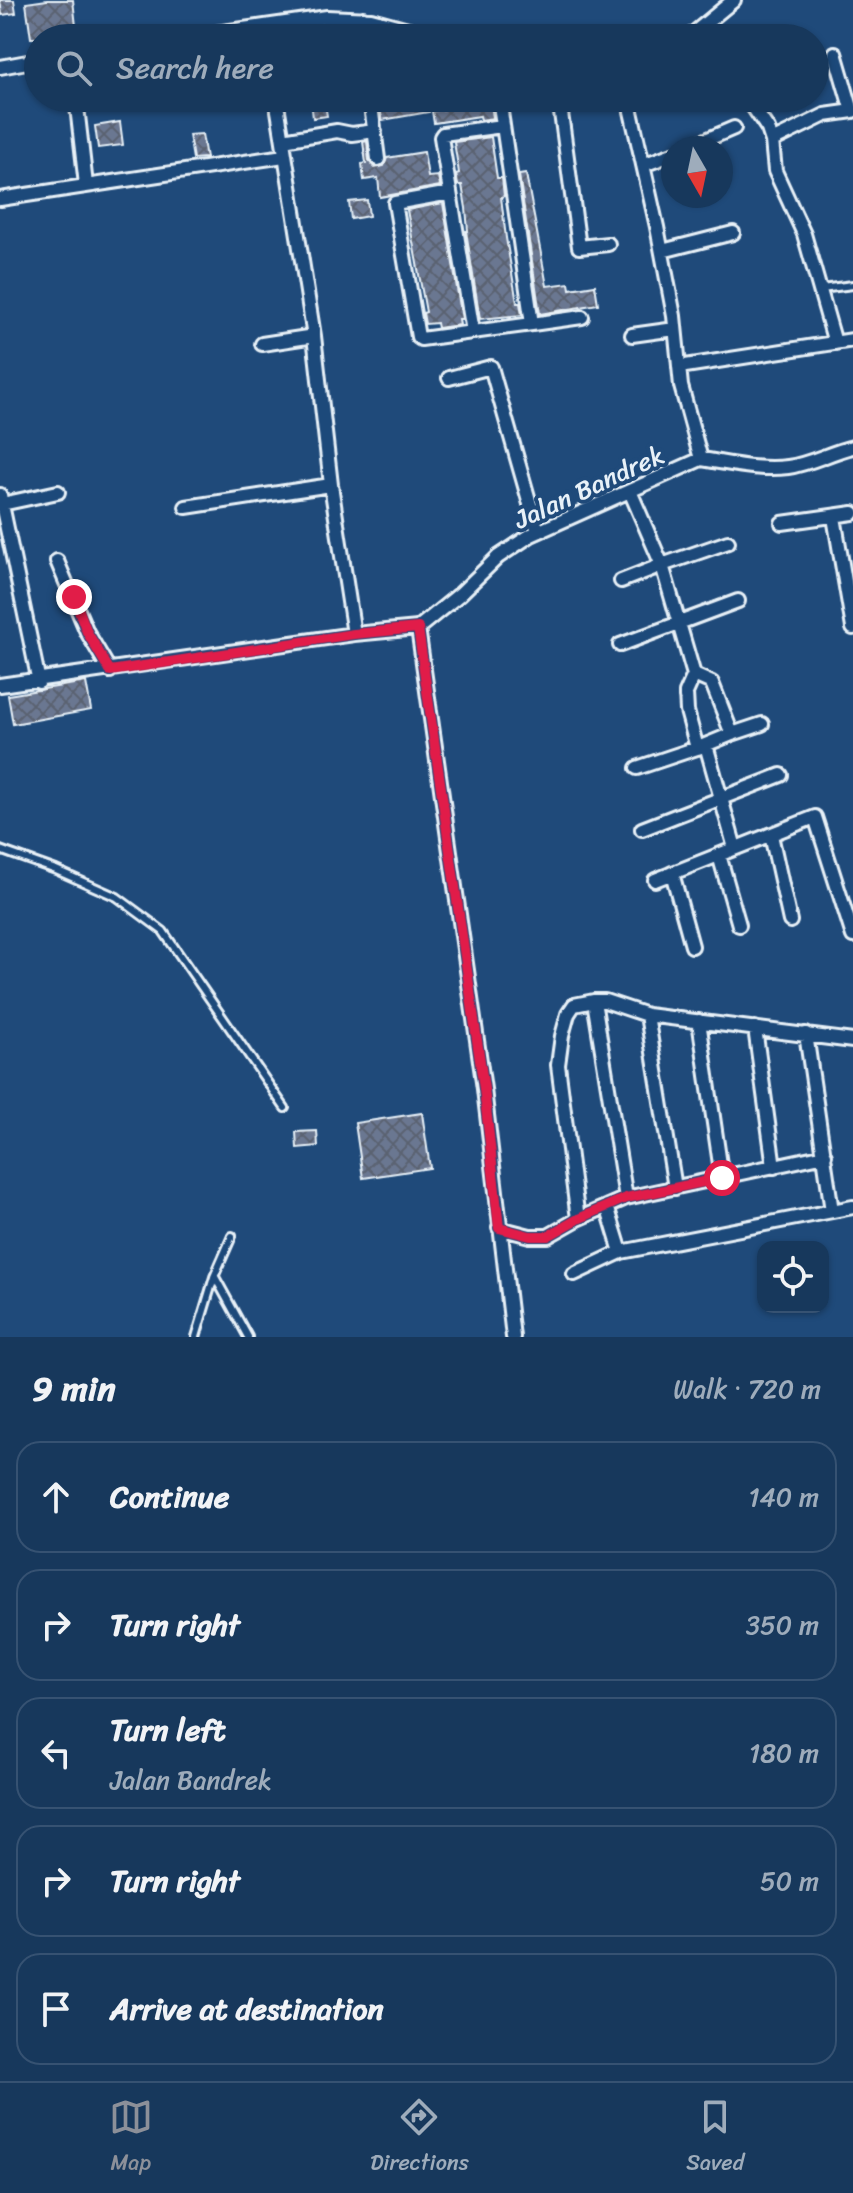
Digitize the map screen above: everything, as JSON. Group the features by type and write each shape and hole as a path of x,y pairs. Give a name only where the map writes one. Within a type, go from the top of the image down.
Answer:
{"street":[{"path":"706,24 734,0"},
{"path":"299,24 327,17 363,18 386,24"},
{"path":"363,18 363,24"},
{"path":"772,141 825,115 852,111 835,53"},
{"path":"0,67 24,63"},
{"path":"78,112 86,185"},
{"path":"278,112 314,336 331,485 354,634"},
{"path":"372,112 378,159"},
{"path":"500,112 532,324"},
{"path":"561,112 579,247 608,244"},
{"path":"631,112 662,251 681,386 701,459 766,468 790,467 853,447"},
{"path":"756,112 768,129 775,171 804,234 835,343"},
{"path":"473,332 442,136 502,126"},
{"path":"715,136 734,128"},
{"path":"283,140 337,131 352,134 375,131"},
{"path":"0,199 284,156"},
{"path":"643,165 661,158"},
{"path":"450,193 395,203 418,337 582,317"},
{"path":"662,251 733,233"},
{"path":"632,335 675,329"},
{"path":"262,344 314,336"},
{"path":"679,367 853,340"},
{"path":"449,378 491,367 538,532"},
{"name":"Jalan Bandrek","path":"418,628 460,594 498,557 538,532 701,459"},
{"path":"186,507 331,485"},
{"path":"630,491 662,565 694,675 686,697 687,711 721,797 735,848"},
{"path":"39,682 2,522 1,500 58,492"},
{"path":"782,523 853,513"},
{"path":"834,517 853,628"},
{"path":"621,581 728,542"},
{"path":"57,561 87,632 110,671"},
{"path":"620,645 738,601"},
{"path":"0,685 39,682 354,634 418,628 482,1074 513,1337"},
{"path":"694,675 712,683 732,734"},
{"path":"637,768 762,724"},
{"path":"642,829 781,775"},
{"path":"655,880 815,817 853,936"},
{"path":"771,835 790,921"},
{"path":"719,855 739,925"},
{"path":"672,873 692,946"},
{"path":"594,1001 626,1198"},
{"path":"578,1219 558,1065 568,1014 574,1005 605,1001 647,1015 853,1041"},
{"path":"647,1015 675,1188"},
{"path":"699,1021 722,1178"},
{"path":"755,1028 774,1167"},
{"path":"806,1034 832,1211"},
{"path":"499,1228 530,1236 548,1236 626,1198 825,1155"},
{"path":"607,1206 621,1252"},
{"path":"574,1274 621,1252 853,1207"}],"lane":[{"path":"821,289 853,285"},
{"path":"0,850 117,897 163,931 285,1108"},
{"path":"196,1337 214,1277 232,1236"},
{"path":"214,1277 248,1337"}],"building":[{"path":"0,0 14,0 16,13 2,15"},
{"path":"73,0 76,24 29,24 26,3"},
{"path":"312,112 326,112 327,116 313,118"},
{"path":"381,112 429,112 382,120"},
{"path":"432,112 492,112 493,118 481,120 480,116 434,123"},
{"path":"120,122 123,145 98,148 95,126"},
{"path":"202,134 206,158 193,159 189,135"},
{"path":"491,137 497,178 502,178 506,238 517,303 520,303 522,315 480,319 466,231 466,208 462,185 458,185 456,174 459,173 454,142"},
{"path":"367,141 369,161 375,168 384,166 387,158 424,152 428,177 438,176 440,186 380,197 378,178 364,180 362,164 366,163 363,142"},
{"path":"526,174 547,286 569,283 570,289 595,285 598,304 540,314 519,175"},
{"path":"367,200 369,216 351,219 349,202"},
{"path":"443,203 462,319 459,319 460,325 438,328 437,323 425,324 423,313 426,312 407,210"},
{"path":"86,682 91,710 13,724 8,695"},
{"path":"422,1113 430,1168 363,1178 355,1123"},
{"path":"317,1131 318,1146 297,1148 296,1132"}],"route":[{"path":"74,597 87,632 110,671 354,634 418,628 484,1089 499,1228 530,1236 548,1236 626,1198 722,1178"}]}
